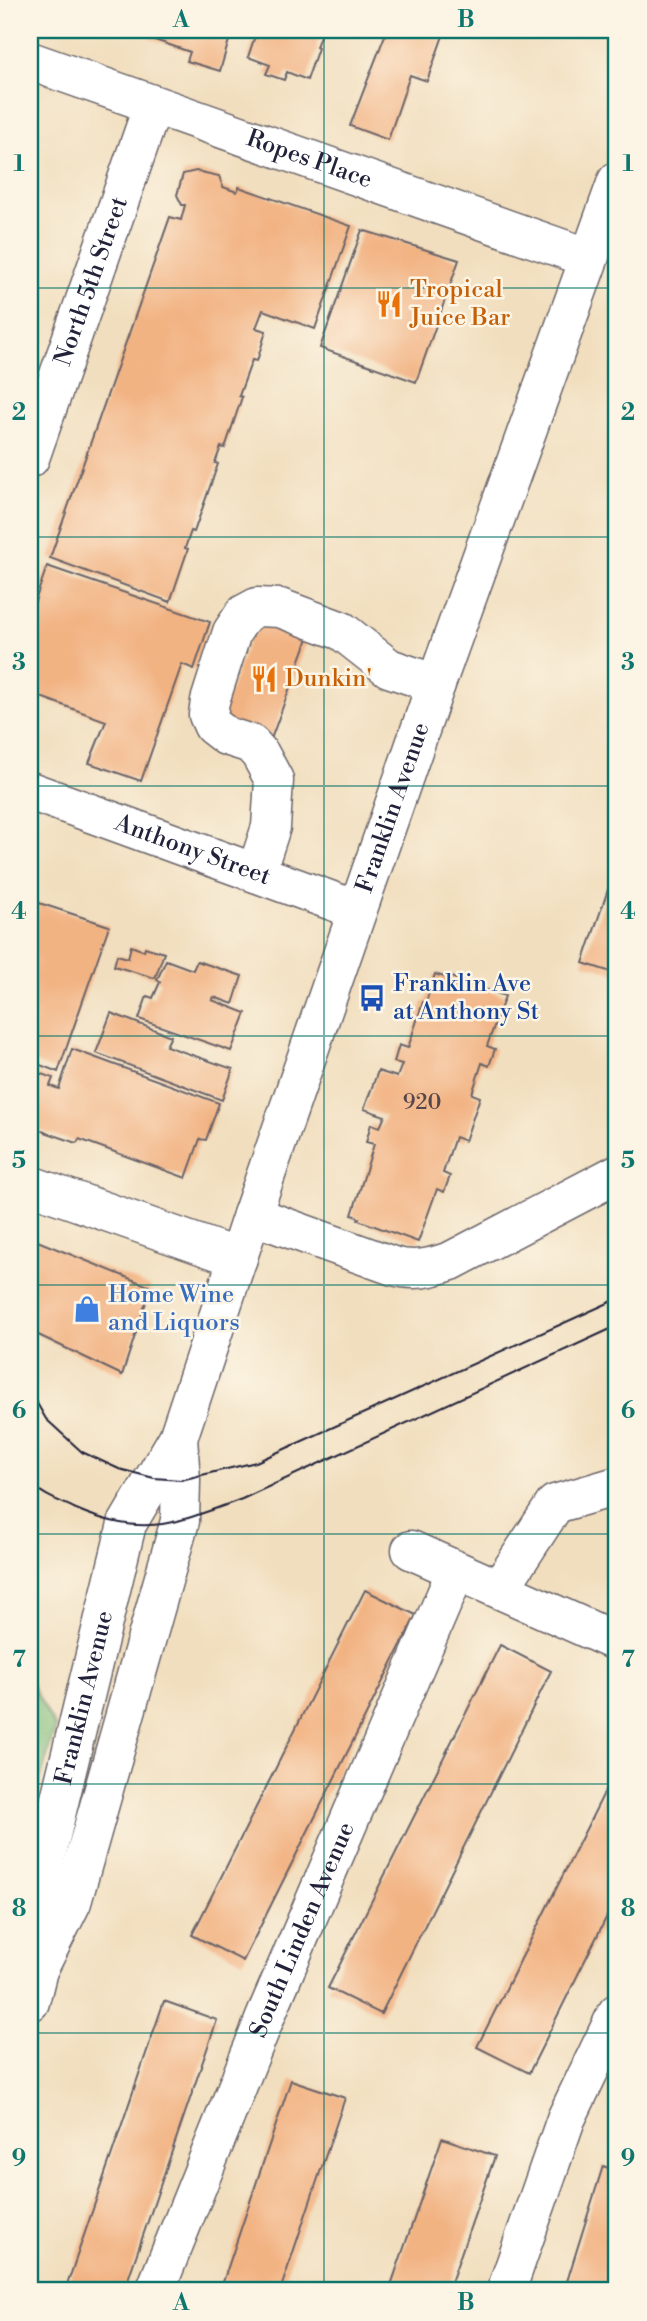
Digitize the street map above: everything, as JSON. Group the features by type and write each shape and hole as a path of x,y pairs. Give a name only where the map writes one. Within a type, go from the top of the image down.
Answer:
{"street":[{"name":"Ropes Place","path":"30,61 589,258"},
{"name":"North 5th Street","path":"30,458 153,104"},
{"name":"Franklin Avenue","path":"34,1986 36,1897 127,1524 178,1437 357,910 617,181"},
{"path":"256,873 271,827 274,780 260,754 251,744 226,736 213,726 208,715 232,632 244,614 257,607 280,608 342,631 389,668 436,684"},
{"name":"Anthony Street","path":"30,791 357,910"},
{"path":"252,1216 393,1266 407,1270 426,1269 451,1261 617,1174"},
{"path":"30,1185 238,1258"},
{"name":"Franklin Avenue","path":"34,1986 72,1902 180,1521 178,1437"},
{"path":"500,1588 555,1504 617,1486"},
{"path":"411,1550 617,1642"},
{"name":"South Linden Avenue","path":"155,2291 269,2008 456,1571"},
{"path":"506,2291 566,2119 617,2013"}],"green space":[{"path":"30,1682 55,1727 30,1820"}],"building":[{"path":"151,30 232,30 220,71 187,61 190,52 149,38"},
{"path":"257,30 322,30 307,80 287,72 284,80 266,74 270,65 248,57"},
{"path":"387,30 445,30 427,81 410,75 388,140 350,126"},
{"path":"196,171 219,176 223,187 237,192 239,187 351,226 315,329 263,310 256,328 266,331 257,361 252,360 239,396 242,397 225,448 221,447 215,463 218,464 194,532 191,531 185,548 188,549 170,602 50,558 170,217 181,220 185,205 182,205 177,195 183,174"},
{"name":"Tropical Juice Bar","path":"362,230 459,260 416,382 320,348"},
{"path":"617,462 617,485 610,482"},
{"path":"47,566 210,622 194,669 182,664 141,781 89,763 106,721 30,693 30,616"},
{"name":"Dunkin'","path":"256,620 308,638 271,739 220,719"},
{"path":"617,863 617,974 583,963"},
{"path":"30,900 109,926 58,1072 30,1061"},
{"path":"131,946 144,951 145,947 164,953 155,978 114,966 117,955 128,958"},
{"path":"166,960 193,970 197,961 242,976 233,1004 214,997 212,1000 246,1013 231,1051 139,1019 147,996 153,998"},
{"path":"435,974 505,996 487,1046 495,1049 489,1066 482,1063 472,1094 480,1097 465,1141 455,1137 443,1173 450,1176 444,1192 437,1189 418,1242 358,1220 359,1218 352,1215 374,1144 366,1142 371,1124 380,1127 385,1116 364,1109 378,1071 397,1077 402,1064 394,1062 399,1045 408,1048"},
{"path":"111,1013 171,1036 166,1046 233,1069 222,1100 96,1053"},
{"path":"72,1049 219,1103 206,1140 200,1139 186,1178 79,1139 77,1143 36,1129 38,1125 30,1122 30,1070 53,1078 50,1086 59,1089"},
{"name":"Home Wine and Liquors","path":"30,1238 151,1287 122,1375 30,1331"},
{"path":"365,1590 416,1615 243,1961 192,1935"},
{"path":"500,1645 551,1671 381,2014 328,1988"},
{"path":"617,1767 617,1896 529,2073 477,2047"},
{"path":"164,2001 217,2020 124,2291 65,2291"},
{"path":"291,2080 345,2098 280,2291 220,2291"},
{"path":"442,2138 495,2156 448,2291 389,2291"},
{"path":"603,2166 617,2171 617,2291 564,2291"}],"tram line":[{"path":"30,1391 46,1419 82,1452 119,1469 154,1478 181,1480 256,1462 617,1299"},
{"path":"30,1483 52,1498 100,1518 141,1525 179,1521 242,1499 617,1326"}],"place":[{"name":"Tropical Juice Bar","path":"389,304"},
{"name":"Dunkin'","path":"264,679"},
{"name":"Franklin Ave at Anthony St","path":"372,998"},
{"name":"Home Wine and Liquors","path":"87,1309"}]}
